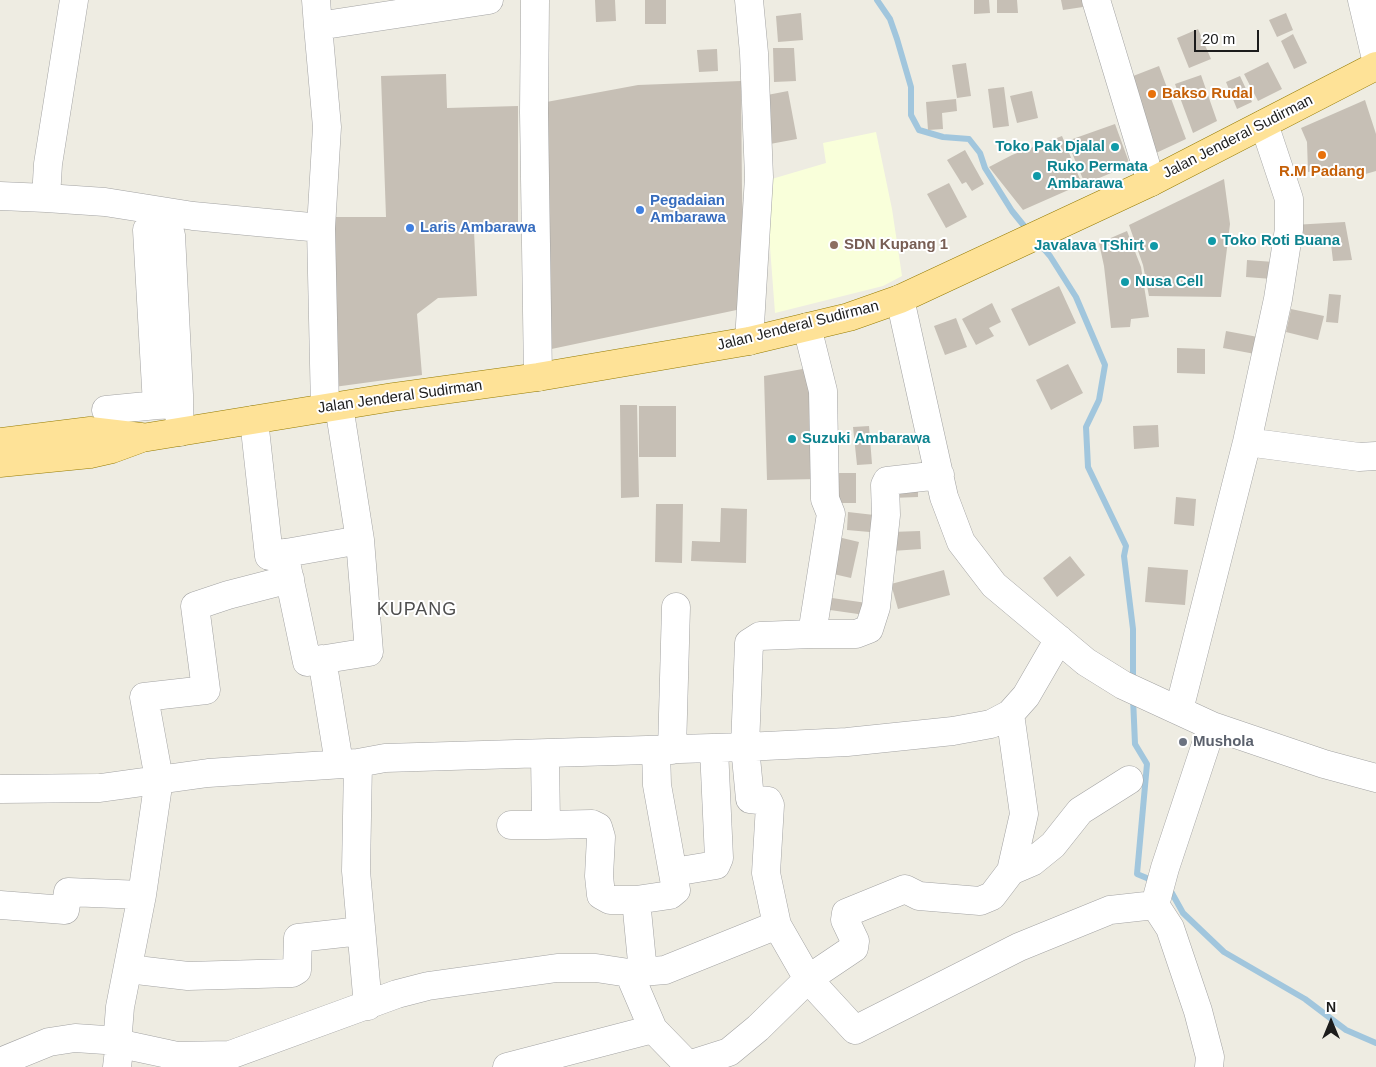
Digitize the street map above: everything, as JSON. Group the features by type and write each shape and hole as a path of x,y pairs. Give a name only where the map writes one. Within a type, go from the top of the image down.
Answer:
{"main road":[{"name":"Jalan Jenderal Sudirman","path":"0,463 90,454 112,449 142,438 332,407 538,377 749,341 849,316 900,299 1151,182 1376,66"},
{"name":"Jalan Jenderal Sudirman","path":"0,442 90,431 142,438"}],"street":[{"path":"46,198 48,164 74,0"},
{"path":"284,553 307,662 369,652 360,540 332,407 321,228 326,127 317,13 489,0"},
{"path":"535,0 534,112 538,377"},
{"path":"749,0 754,53 759,177 749,341"},
{"path":"1096,0 1151,182"},
{"path":"1362,0 1376,59"},
{"path":"1179,710 1247,442 1278,299 1289,229 1289,199 1264,124"},
{"path":"0,196 105,202 192,216 321,228"},
{"path":"168,404 171,235 165,227 154,225 148,230 168,404 180,432"},
{"path":"900,299 944,497 961,542 994,585 1086,662 1123,685 1212,726 1324,764 1376,778"},
{"path":"807,327 823,391 825,499 830,514 812,634"},
{"path":"106,410 168,404"},
{"path":"254,420 269,556 360,540"},
{"path":"1247,442 1359,457 1376,456"},
{"path":"940,475 887,481 884,485 886,515 876,607 869,629 856,634 760,636 749,643 745,747 750,799 768,801 770,805 766,873 777,925 808,979 854,1030 1019,947 1160,889"},
{"path":"121,1051 118,1032 120,1007 142,895 159,779 144,697 206,690 195,606 228,595 290,579"},
{"path":"511,825 592,824 598,827 601,837 599,876 601,895 610,900 636,900 670,895 676,890 657,786 664,750 676,607"},
{"path":"0,789 100,788 159,779 385,758 714,749 847,742 953,731 991,724 1010,714 1026,696 1059,639"},
{"path":"322,659 349,762 368,1006"},
{"path":"636,900 636,972 653,1028 689,1066 729,1052 758,1028 808,979 854,948 855,941 845,920 846,913 905,889 919,896 980,901 992,896 1011,871 1024,814 1010,714"},
{"path":"1209,1067 1210,1057 1198,1011 1170,928 1160,889 1212,726"},
{"path":"674,872 716,865 719,858 714,749"},
{"path":"545,754 546,825"},
{"path":"1011,871 1032,862 1052,845 1080,810 1129,780"},
{"path":"0,905 65,910 68,892 142,895"},
{"path":"0,1062 49,1042 75,1038 121,1051 230,1061 296,1032 397,994 428,986 557,968 596,968 636,972 665,970 777,925"},
{"path":"128,969 188,976 292,973 297,970 298,938 361,931"},
{"path":"507,1067 653,1028"},
{"path":"121,1051 145,1044 188,1050 222,1050 287,1029 296,1032"}],"shaded area":[{"name":"SDN Kupang 1","path":"876,132 892,209 902,276 883,286 775,313 765,181 826,163 823,143"}],"building":[{"path":"595,0 615,0 616,21 596,22"},
{"path":"645,0 666,0 666,24 645,24"},
{"path":"974,0 989,0 990,13 974,14"},
{"path":"997,0 1017,0 1018,13 997,13"},
{"path":"1061,0 1082,0 1083,7 1063,10"},
{"path":"801,13 803,40 778,42 776,16"},
{"path":"1286,13 1293,30 1277,37 1269,20"},
{"path":"1198,29 1211,59 1189,68 1177,38"},
{"path":"1293,34 1307,63 1294,69 1281,41"},
{"path":"773,48 794,48 796,81 774,82"},
{"path":"717,49 718,71 699,72 697,50"},
{"path":"1268,62 1282,89 1258,101 1244,74"},
{"path":"966,63 971,96 957,98 952,65"},
{"name":"Bakso Rudal","path":"1159,66 1186,139 1156,153 1128,78"},
{"name":"Laris Ambarawa","path":"446,74 447,108 518,106 518,226 474,231 477,296 438,298 417,314 422,375 334,387 324,217 386,217 381,76"},
{"path":"1201,75 1217,121 1193,133 1175,84"},
{"path":"1240,76 1252,102 1237,109 1226,82"},
{"name":"Pegadaian Ambarawa","path":"741,81 746,308 542,351 541,103 638,85"},
{"path":"1004,87 1009,126 993,128 988,89"},
{"path":"788,91 797,139 770,144 762,96"},
{"path":"1032,91 1038,118 1017,123 1010,96"},
{"path":"956,99 957,111 942,113 943,129 928,130 926,102"},
{"path":"1365,100 1376,134 1376,171 1355,177 1353,171 1341,174 1339,168 1308,172 1307,142 1301,128"},
{"path":"1115,124 1130,165 1085,184 1067,141"},
{"name":"Ruko Permata Ambarawa","path":"1062,136 1082,184 1023,210 989,167 1012,155"},
{"path":"965,150 984,184 972,191 966,182 962,184 947,160"},
{"path":"1224,179 1230,224 1221,297 1149,296 1143,265 1129,225"},
{"path":"949,183 967,217 946,228 927,194"},
{"path":"1345,222 1352,260 1333,261 1331,244 1293,242 1293,225"},
{"name":"Nusa Cell","path":"1127,231 1141,267 1149,317 1131,319 1130,327 1111,328 1104,266 1099,243"},
{"path":"1247,260 1274,262 1272,279 1246,277"},
{"path":"1059,286 1076,323 1029,346 1011,309"},
{"path":"1329,294 1341,295 1338,323 1326,322"},
{"path":"992,303 1001,322 989,328 994,336 976,345 962,319"},
{"path":"1291,309 1324,316 1318,340 1286,332"},
{"path":"956,318 967,347 945,355 934,326"},
{"path":"1226,331 1258,337 1255,354 1223,348"},
{"path":"1177,348 1205,349 1205,374 1177,373"},
{"path":"1068,364 1083,393 1051,410 1036,380"},
{"name":"Suzuki Ambarawa","path":"808,368 819,479 767,480 764,376"},
{"path":"620,405 637,405 639,497 621,498"},
{"path":"639,406 676,406 676,457 639,457"},
{"path":"1158,425 1159,447 1134,449 1133,426"},
{"path":"869,426 872,464 857,465 853,427"},
{"path":"837,473 856,473 856,503 837,503"},
{"path":"918,484 918,497 892,498 891,485"},
{"path":"1176,497 1196,499 1194,526 1174,524"},
{"path":"656,504 683,504 682,563 655,562"},
{"path":"721,508 747,509 746,563 691,561 692,541 720,542"},
{"path":"848,512 883,516 881,533 847,530"},
{"path":"920,531 921,549 892,551 891,532"},
{"path":"838,537 859,542 851,578 829,573"},
{"path":"1070,556 1085,575 1057,597 1043,578"},
{"path":"1148,567 1188,570 1185,605 1145,602"},
{"path":"944,570 950,595 898,609 891,584"},
{"path":"825,597 867,603 865,615 823,609"}],"waterway":[{"path":"877,0 890,19 897,39 911,87 911,115 919,130 943,137 969,139 980,153 985,168 1012,211 1029,232"},
{"path":"1037,241 1050,256 1076,297 1105,365 1099,400 1086,427 1088,467 1126,546 1124,556 1133,629 1133,681"},
{"path":"1133,698 1135,744 1147,764 1137,874 1154,881"},
{"path":"1168,886 1183,913 1224,952 1305,999 1346,1030 1376,1043"}],"place":[{"name":"Bakso Rudal","path":"1152,94"},
{"name":"Toko Pak Djalal","path":"1115,147"},
{"name":"R.M Padang","path":"1322,155"},
{"name":"Ruko Permata Ambarawa","path":"1037,176"},
{"name":"Pegadaian Ambarawa","path":"640,210"},
{"name":"Laris Ambarawa","path":"410,228"},
{"name":"Toko Roti Buana","path":"1212,241"},
{"name":"SDN Kupang 1","path":"834,245"},
{"name":"Javalava TShirt","path":"1154,246"},
{"name":"Nusa Cell","path":"1125,282"},
{"name":"Suzuki Ambarawa","path":"792,439"},
{"name":"Mushola","path":"1183,742"}],"district":[{"name":"KUPANG","path":"417,610"}]}
